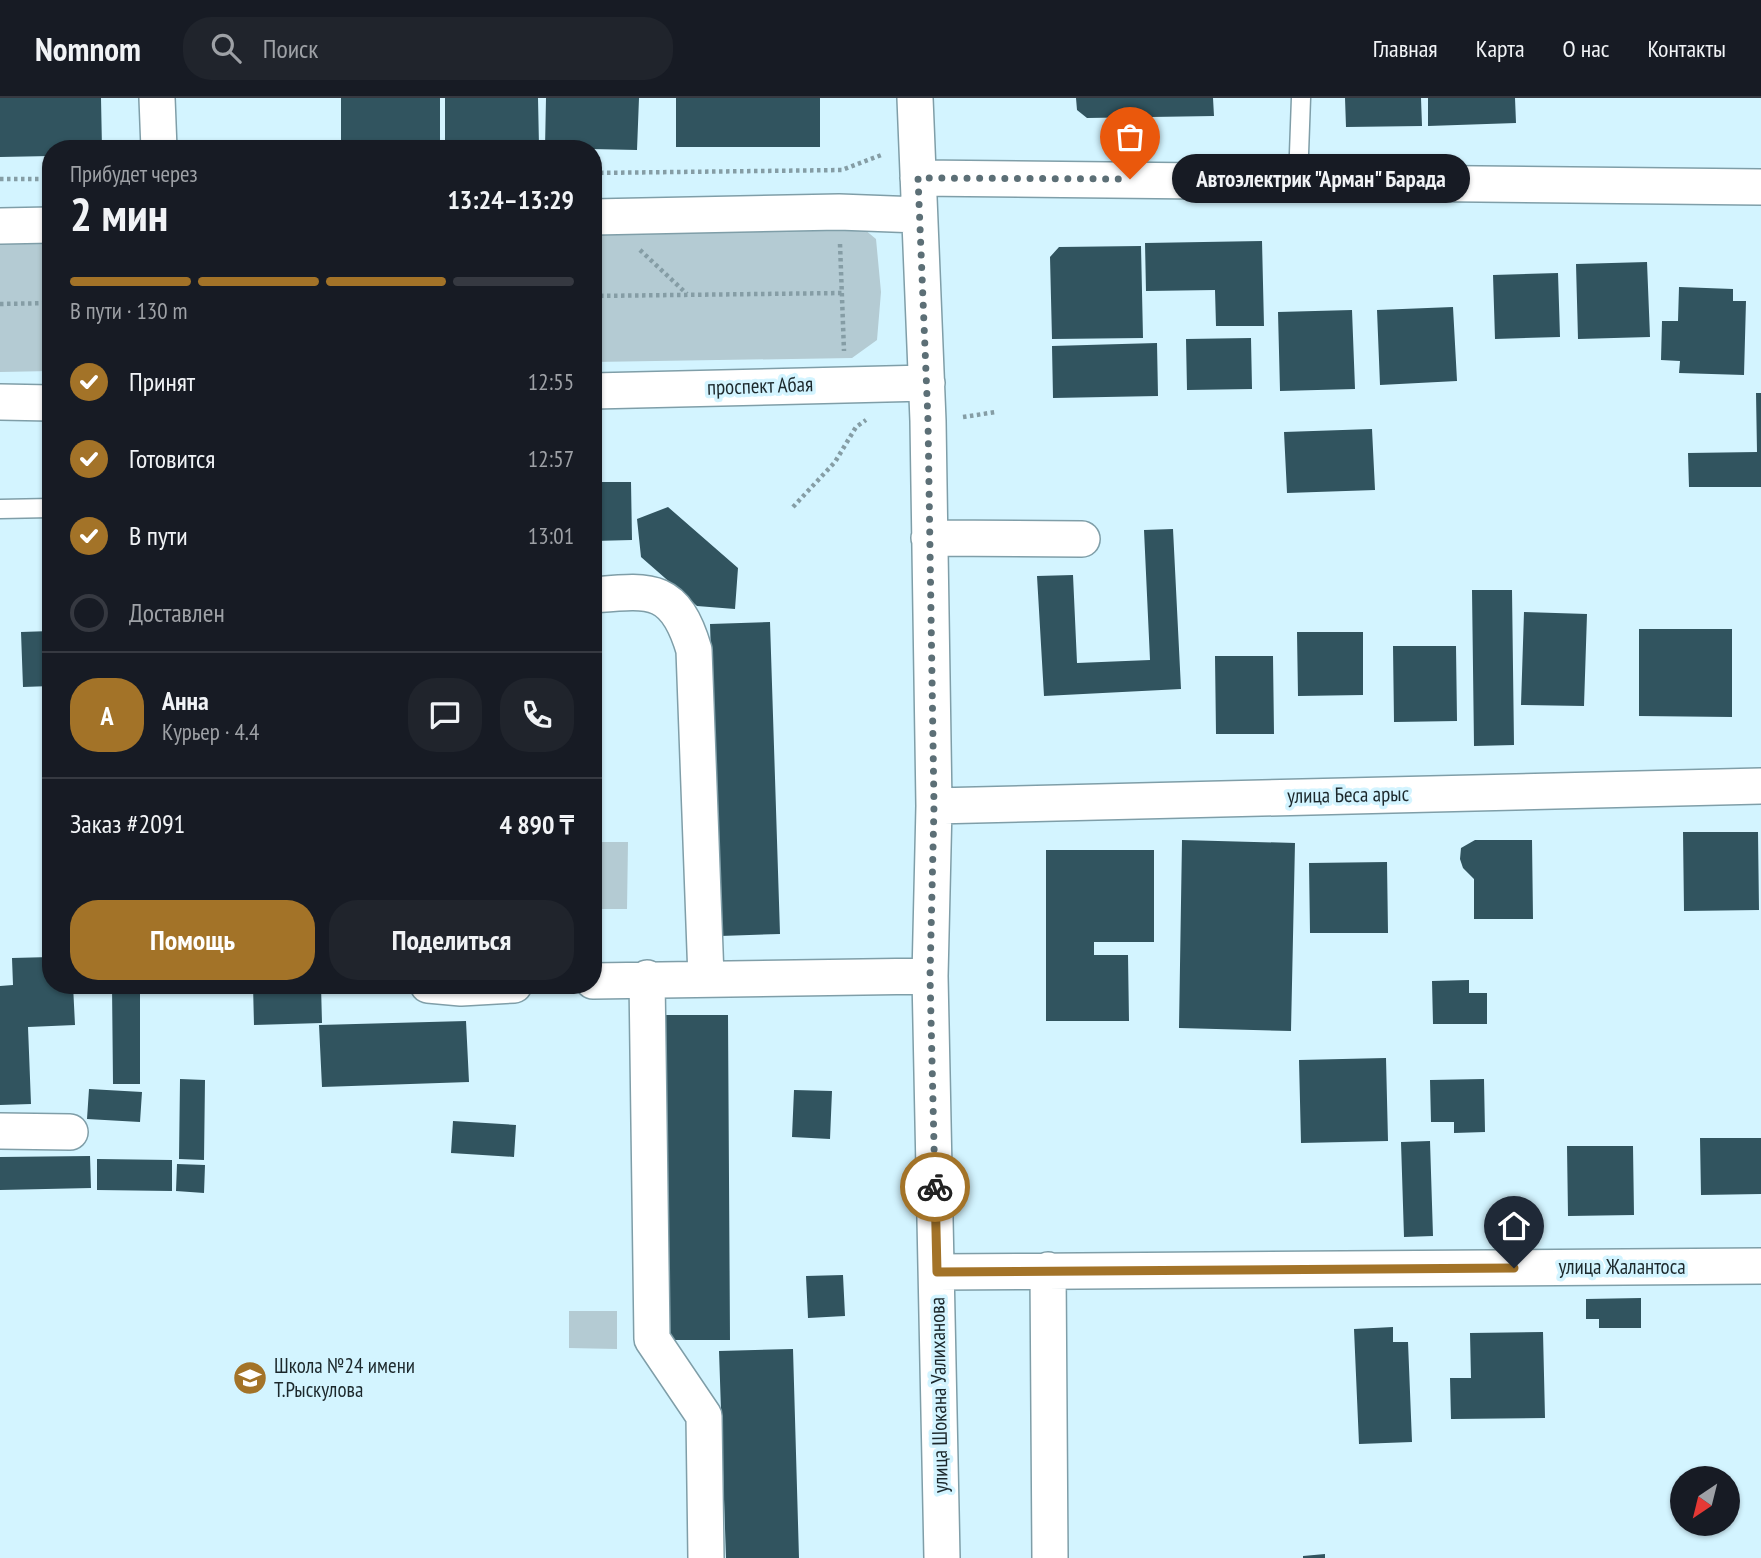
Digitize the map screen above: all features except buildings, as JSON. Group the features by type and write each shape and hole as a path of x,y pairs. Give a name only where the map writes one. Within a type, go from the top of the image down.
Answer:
{"street":[{"path":"157,98 159,140"},
{"name":"улица Шокана Уалиханова","path":"915,98 927,383 934,806 930,976 942,1558"},
{"path":"918,178 1761,187"},
{"path":"602,217 839,212 919,215"},
{"path":"0,226 42,225"},
{"name":"проспект Абая","path":"602,391 927,383"},
{"path":"0,402 42,403"},
{"path":"929,538 1082,539"},
{"path":"602,594 643,590 664,599 686,622 694,650 706,978"},
{"name":"улица Беса арыс","path":"934,806 1761,786"},
{"path":"602,980 930,976"},
{"path":"647,978 652,1339 704,1416 706,1558"},
{"path":"0,1131 70,1132"},
{"name":"улица Жалантоса","path":"937,1272 1761,1266"},
{"path":"1048,1270 1050,1558"}],"lane":[{"path":"1298,181 1301,98"},
{"path":"0,509 42,508"}],"path":[{"path":"602,173 842,170 915,143"},
{"path":"0,179 42,178"},
{"path":"839,212 846,384"},
{"path":"628,251 640,250 688,295"},
{"path":"602,296 842,293"},
{"path":"0,304 42,303"},
{"path":"793,508 835,462 856,427"}],"shaded area":[{"path":"847,215 876,239 881,292 877,340 852,358 602,362 602,220"},
{"path":"42,231 42,371 0,372 0,232"},
{"path":"602,842 628,842 627,909 602,909"},
{"path":"569,1311 617,1311 617,1349 569,1348"}],"way so far":[{"path":"935,1187 930,976 934,806 928,421 918,178 1130,179"}],"place":[{"name":"Автоэлектрик \"Арман\" Барада","path":"1130,179"},
{"name":"Школа №24 имени Т.Рыскулова","path":"250,1378"}],"route":[{"path":"935,1187 937,1272 1514,1268"}]}
